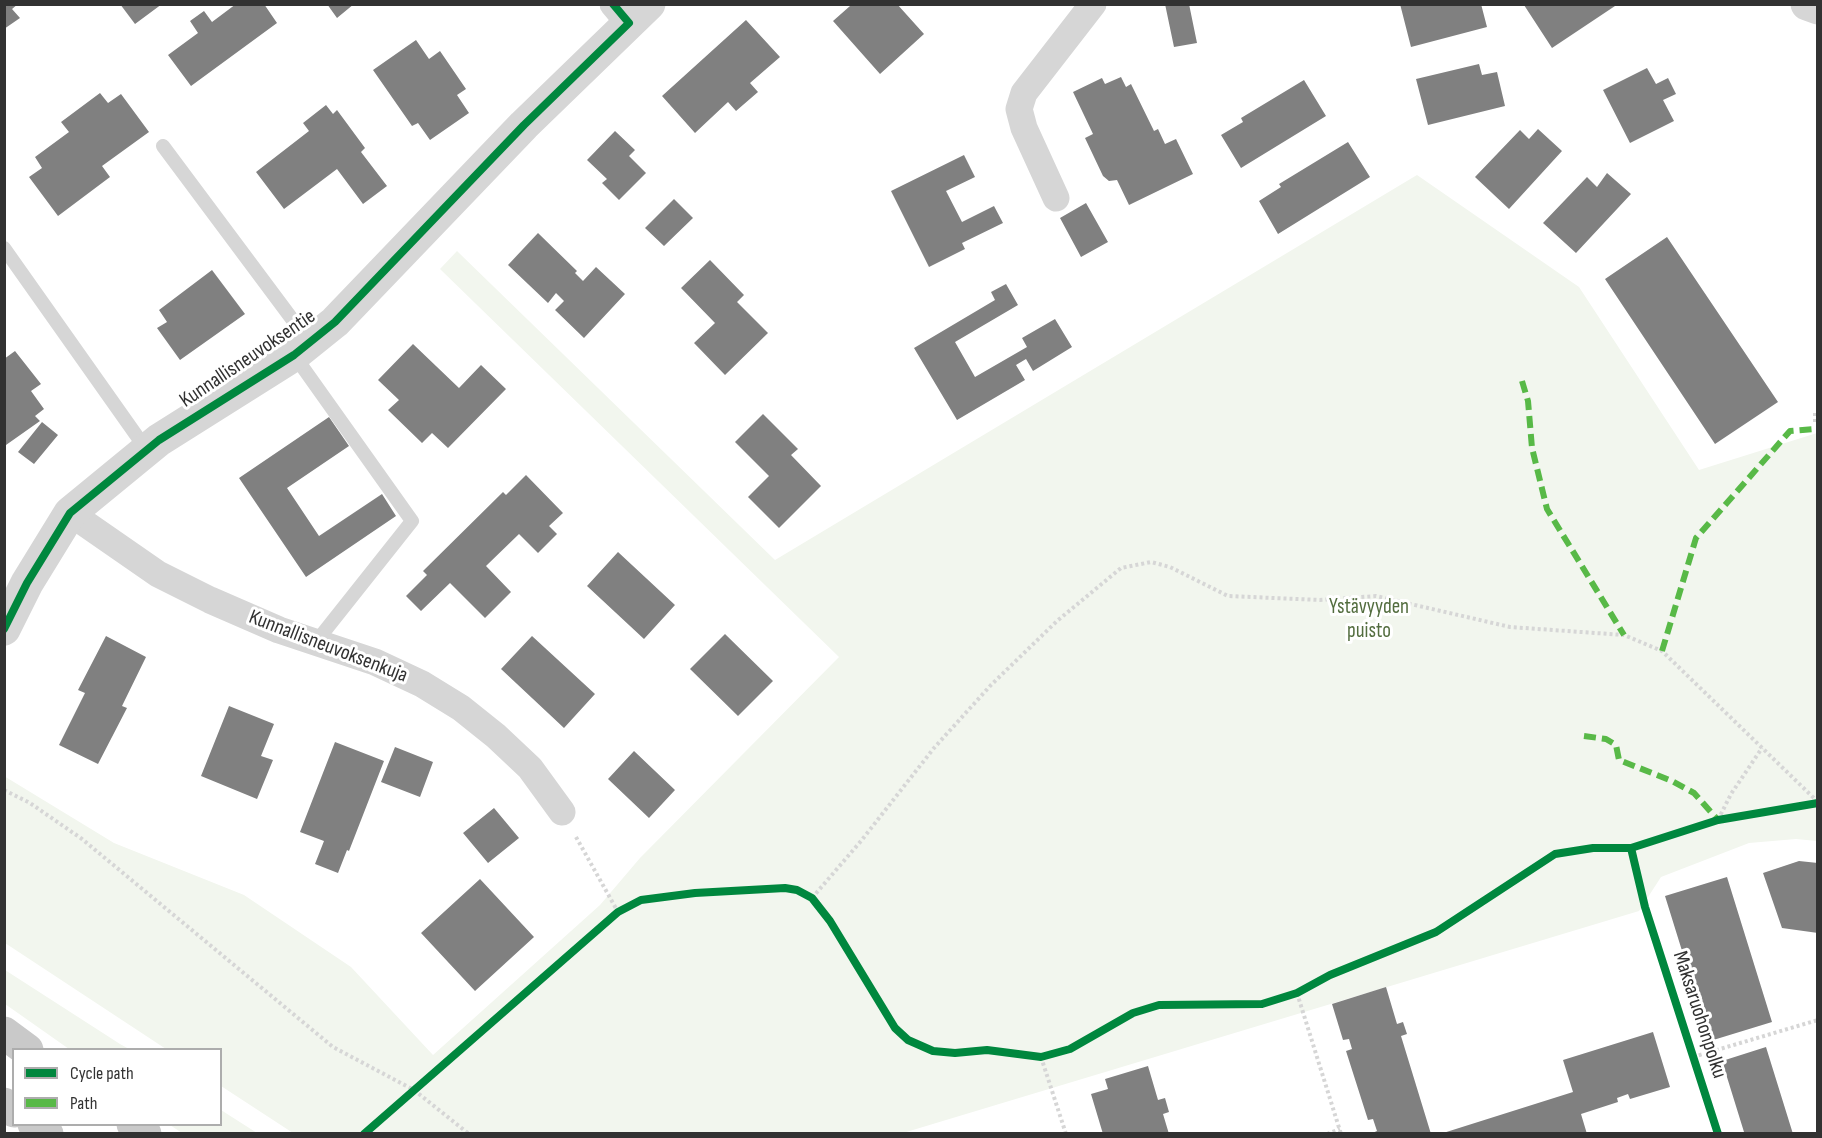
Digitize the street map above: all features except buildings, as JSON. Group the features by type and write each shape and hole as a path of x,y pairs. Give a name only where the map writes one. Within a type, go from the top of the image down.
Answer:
{"main road":[{"path":"4,1034 24,1048"}],"street":[{"path":"1056,198 1024,128 1019,109 1024,93 1092,4"},
{"path":"1807,4 1818,8"},
{"name":"Kunnallisneuvoksentie","path":"4,629 27,584 70,513 146,449 304,348 335,322 630,11"},
{"name":"Kunnallisneuvoksenkuja","path":"70,513 158,574 210,600 316,642 375,662 422,684 461,708 530,768 562,812"}],"lane":[{"path":"162,146 295,323 304,348 412,522 316,642"},
{"path":"4,248 146,449"}],"path":[{"path":"1815,412 1815,425"},
{"path":"818,906 808,896 861,841 934,748 991,685 1057,621 1121,568 1139,563 1151,562 1170,567 1228,596 1320,600 1376,596 1510,627 1624,635 1662,651 1818,803"},
{"path":"1718,820 1731,794 1762,748"},
{"path":"4,790 30,802 82,839 333,1047 414,1090 469,1134"},
{"path":"1806,805 1818,803"},
{"path":"562,812 622,910 609,920"},
{"path":"1707,824 1729,818"},
{"path":"1288,996 1305,988"},
{"path":"1297,993 1341,1131 1327,1134"},
{"path":"1693,1057 1818,1020"},
{"path":"1030,1055 1041,1057 1051,1054"},
{"path":"1041,1057 1066,1134"},
{"path":"405,1097 423,1082"}],"green space":[{"name":"Ystävyyden puisto","path":"1417,175 1579,287 1699,470 1817,433 1817,841 1796,839 1749,843 1661,877 1639,911 903,1133 293,1133 222,1087 222,1048 164,1048 5,943 4,776 114,843 244,895 351,967 433,1055 600,905 640,858 839,657 440,269 457,251 775,560"},
{"path":"5,970 127,1048 68,1048 5,1004"},
{"path":"222,1111 257,1133 182,1133 172,1126 222,1126"}],"marked path":[{"path":"1522,381 1528,401 1532,448 1547,509 1624,635"},
{"path":"1662,651 1696,538 1790,431 1815,429"},
{"path":"1584,736 1606,739 1616,745 1619,760 1672,781 1694,793 1718,820"}],"cycle path":[{"path":"4,629 27,583 70,513 159,440 294,355 335,322 524,125 629,23 613,4"},
{"path":"364,1134 618,912 641,900 695,893 785,888 797,890 812,898 830,921 895,1028 908,1040 933,1051 955,1053 987,1050 1041,1057 1070,1049 1133,1013 1159,1005 1262,1004 1297,993 1330,975 1436,932 1555,854 1593,848 1631,848 1718,820 1818,803"},
{"name":"Maksaruohonpolku","path":"1631,848 1645,907 1718,1134"}]}
